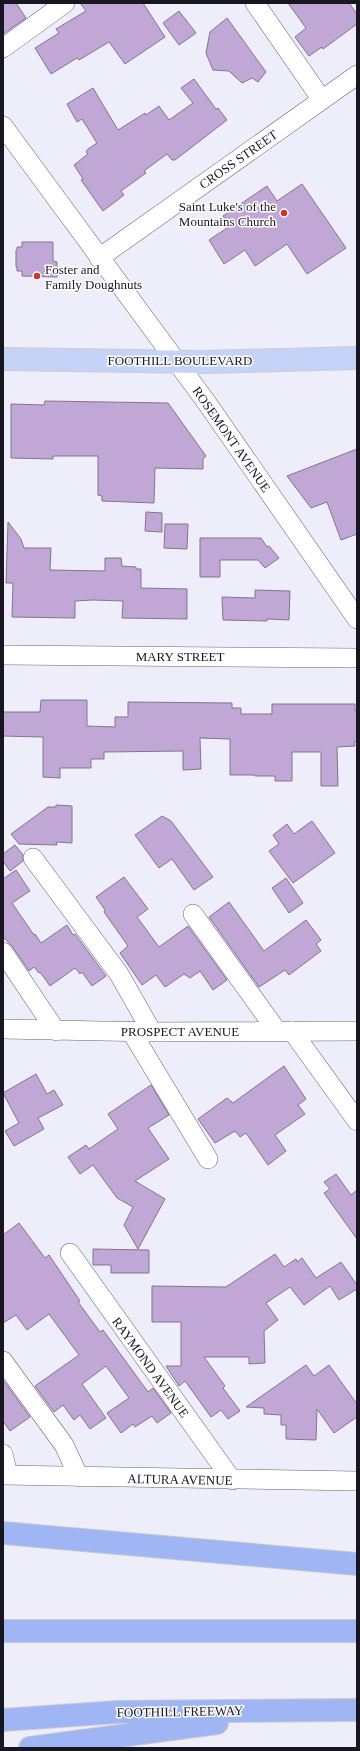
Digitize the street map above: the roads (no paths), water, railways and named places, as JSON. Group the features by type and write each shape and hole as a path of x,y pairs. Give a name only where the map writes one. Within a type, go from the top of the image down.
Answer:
{"highway":[{"path":"3,1533 357,1564"},
{"path":"3,1631 357,1631"},
{"path":"30,1748 312,1710"},
{"name":"FOOTHILL FREEWAY","path":"3,1720 117,1712 357,1710"}],"main road":[{"name":"FOOTHILL BOULEVARD","path":"3,359 203,362 357,358"}],"street":[{"path":"3,48 65,3"},
{"path":"255,3 322,100"},
{"name":"CROSS STREET","path":"99,258 357,75"},
{"name":"ROSEMONT AVENUE","path":"3,126 99,258 177,361 357,619"},
{"name":"MARY STREET","path":"3,655 357,658"},
{"path":"33,858 119,974 152,1032"},
{"path":"193,914 284,1031 357,1121"},
{"path":"3,952 56,1031"},
{"name":"PROSPECT AVENUE","path":"3,1030 152,1032 357,1031"},
{"path":"131,1031 208,1158"},
{"name":"RAYMOND AVENUE","path":"70,1253 232,1480"},
{"path":"3,1361 64,1445 79,1477"},
{"path":"3,1454 6,1475"},
{"name":"ALTURA AVENUE","path":"6,1475 357,1482"}],"place":[{"name":"Saint Luke's of the Mountains Church","path":"284,213"},
{"name":"Foster and Family Doughnuts","path":"37,276"}]}
